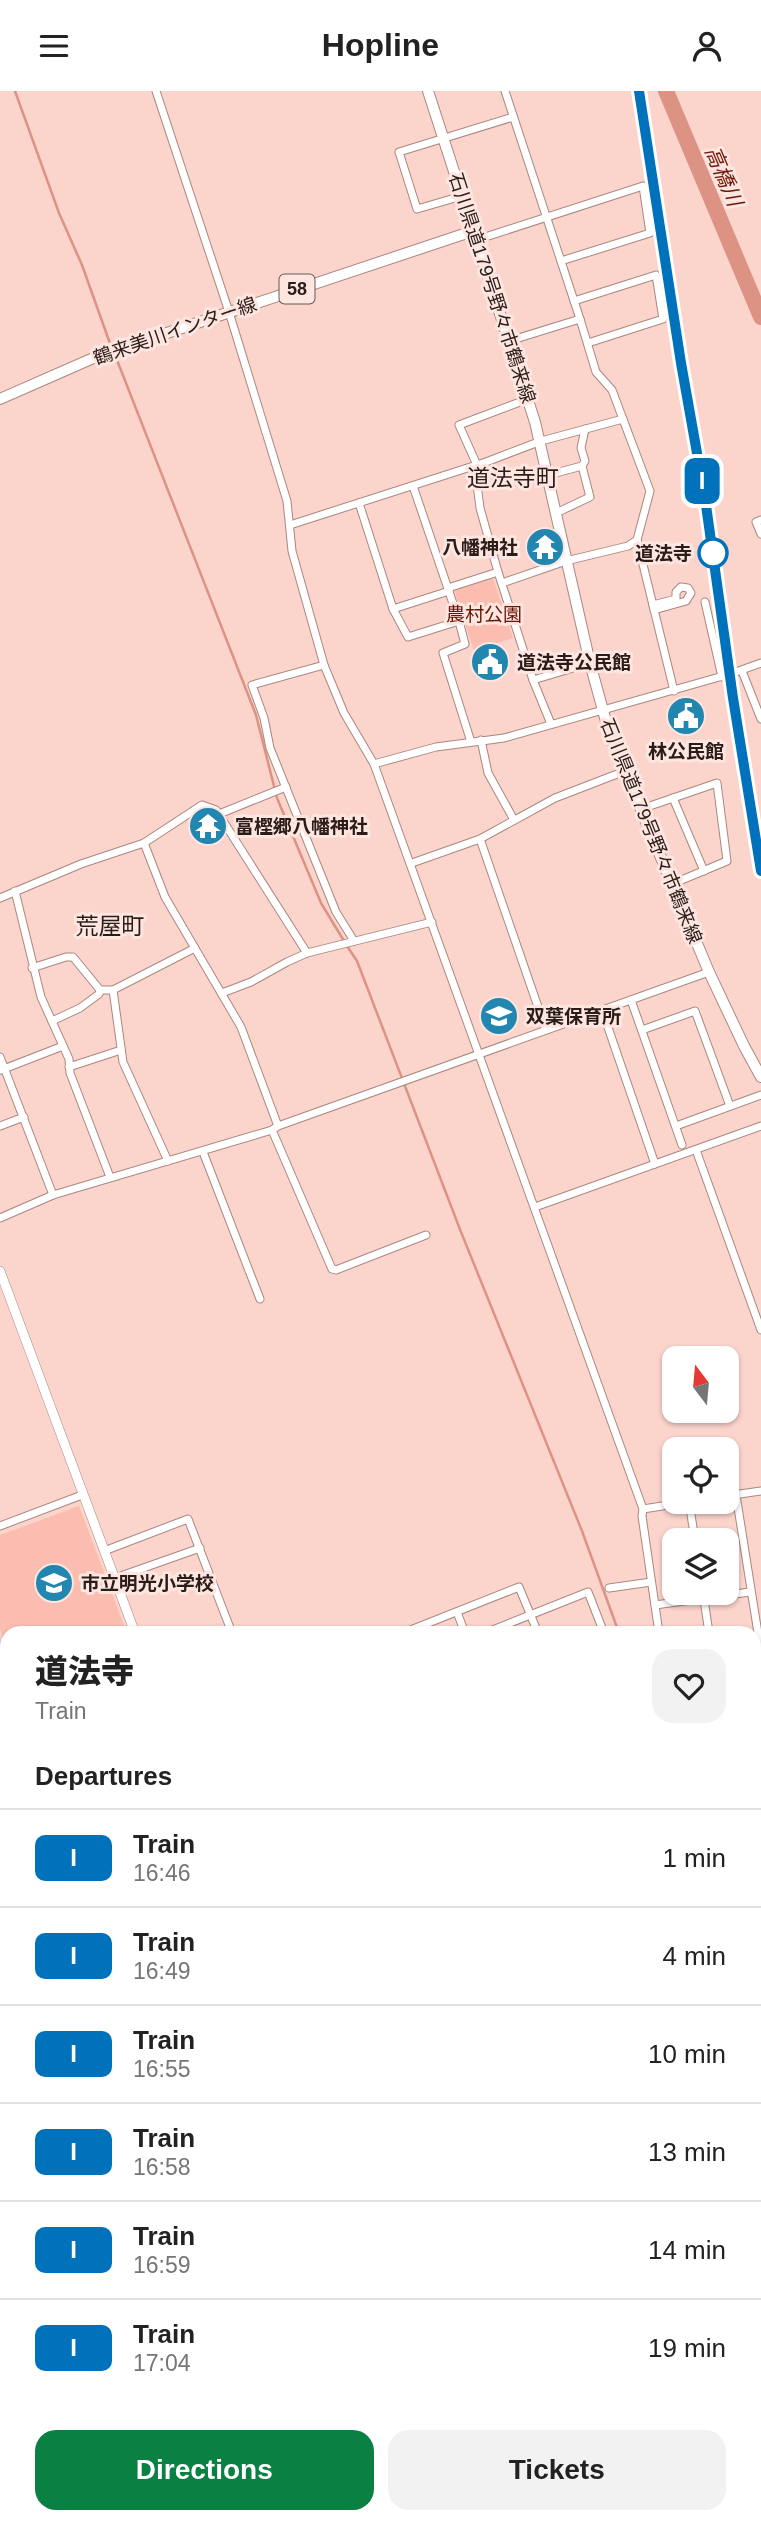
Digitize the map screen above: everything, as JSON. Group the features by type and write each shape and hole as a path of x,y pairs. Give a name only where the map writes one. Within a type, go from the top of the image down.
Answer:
{"main road":[{"name":"石川県道179号野々市鶴来線","path":"431,92 443,138 541,441 602,711 709,972 761,1077"},
{"name":"鶴来美川インター線","path":"0,400 103,354 474,235"}],"street":[{"path":"156,91 229,312 287,501 292,551 324,665 344,713 374,764 412,863 643,1509 658,1626"},
{"path":"505,91 596,372 612,390 650,491 636,540 674,691"},
{"path":"463,196 417,209 400,152 513,117"},
{"path":"474,235 547,217 643,186 650,233 561,261"},
{"path":"574,301 656,275 663,319 588,343"},
{"path":"509,341 580,319"},
{"path":"528,399 459,425 477,465 475,469 480,509 498,572 533,680 551,724"},
{"path":"289,526 477,465 541,441 623,419"},
{"path":"556,513 590,497 582,466 585,460 582,448 585,429"},
{"path":"548,474 582,466"},
{"path":"413,486 465,644 443,653 471,742"},
{"path":"359,503 393,609 408,637 459,621"},
{"path":"761,520 756,522 761,534"},
{"path":"502,583 566,561 628,546 636,540"},
{"path":"393,609 498,572"},
{"path":"681,587 690,590 691,595 686,601 653,608 676,599 676,592 681,587"},
{"path":"705,602 722,677"},
{"path":"533,680 590,663"},
{"path":"374,764 436,747 504,738 722,677 761,663"},
{"path":"324,665 252,685 264,718 270,748 348,943"},
{"path":"742,671 760,716"},
{"path":"481,740 488,773 514,820"},
{"path":"412,863 480,839 555,798 625,771"},
{"path":"641,809 717,783 727,861 672,884"},
{"path":"219,814 286,787"},
{"path":"673,798 704,871"},
{"path":"0,898 82,864 144,843 202,805 216,810 219,814 307,953"},
{"path":"480,839 545,1030"},
{"path":"144,843 165,897 241,1027 275,1128 332,1269 336,1271 426,1235"},
{"path":"15,891 41,997 69,1059 70,1073 110,1177"},
{"path":"222,993 251,982 307,953 432,922"},
{"path":"32,968 72,957 100,990 113,991 195,948"},
{"path":"0,1218 53,1195 204,1152 275,1128 709,972"},
{"path":"52,1021 80,1008 99,994 100,990"},
{"path":"113,991 123,1062 168,1161"},
{"path":"631,1000 682,1145"},
{"path":"602,1010 655,1164"},
{"path":"642,1030 695,1011 730,1107"},
{"path":"2,1069 64,1046"},
{"path":"69,1067 121,1050"},
{"path":"0,1057 2,1069 53,1195"},
{"path":"676,1126 761,1095"},
{"path":"0,1126 23,1117"},
{"path":"535,1207 761,1126"},
{"path":"696,1150 761,1330"},
{"path":"204,1152 260,1299"},
{"path":"0,1271 132,1626"},
{"path":"739,1494 761,1490"},
{"path":"0,1527 82,1495"},
{"path":"643,1509 662,1506"},
{"path":"739,1514 756,1626"},
{"path":"104,1551 188,1519 230,1626"},
{"path":"115,1578 200,1548"},
{"path":"610,1588 651,1582"},
{"path":"421,1626 519,1587 535,1626"},
{"path":"739,1592 750,1591"},
{"path":"502,1626 588,1592 601,1626"},
{"path":"655,1605 662,1604"},
{"path":"705,1605 708,1626"},
{"path":"457,1612 462,1626"},
{"path":"761,2333 761,2344"}],"green space":[{"name":"農村公園","path":"493,578 513,638 474,651 454,590"},
{"name":"市立明光小学校","path":"79,1506 124,1626 0,1626 0,1535"}],"waterway":[{"path":"15,91 112,349"},
{"name":"高橋川","path":"666,91 761,317"},
{"path":"115,355 256,715 277,798 321,903 344,941"},
{"path":"347,946 357,961 461,1232 582,1531 616,1626"}],"railway":[{"path":"639,91 705,498 761,870"}],"train":[{"name":"I","path":"639,91 705,498 761,871"}],"place":[{"name":"八幡神社","path":"545,547"},
{"name":"道法寺","path":"713,553"},
{"name":"道法寺公民館","path":"490,662"},
{"name":"林公民館","path":"686,716"},
{"name":"富樫郷八幡神社","path":"208,826"},
{"name":"双葉保育所","path":"499,1016"},
{"name":"市立明光小学校","path":"54,1583"}],"district":[{"name":"道法寺町","path":"513,478"},
{"name":"荒屋町","path":"110,926"}]}
